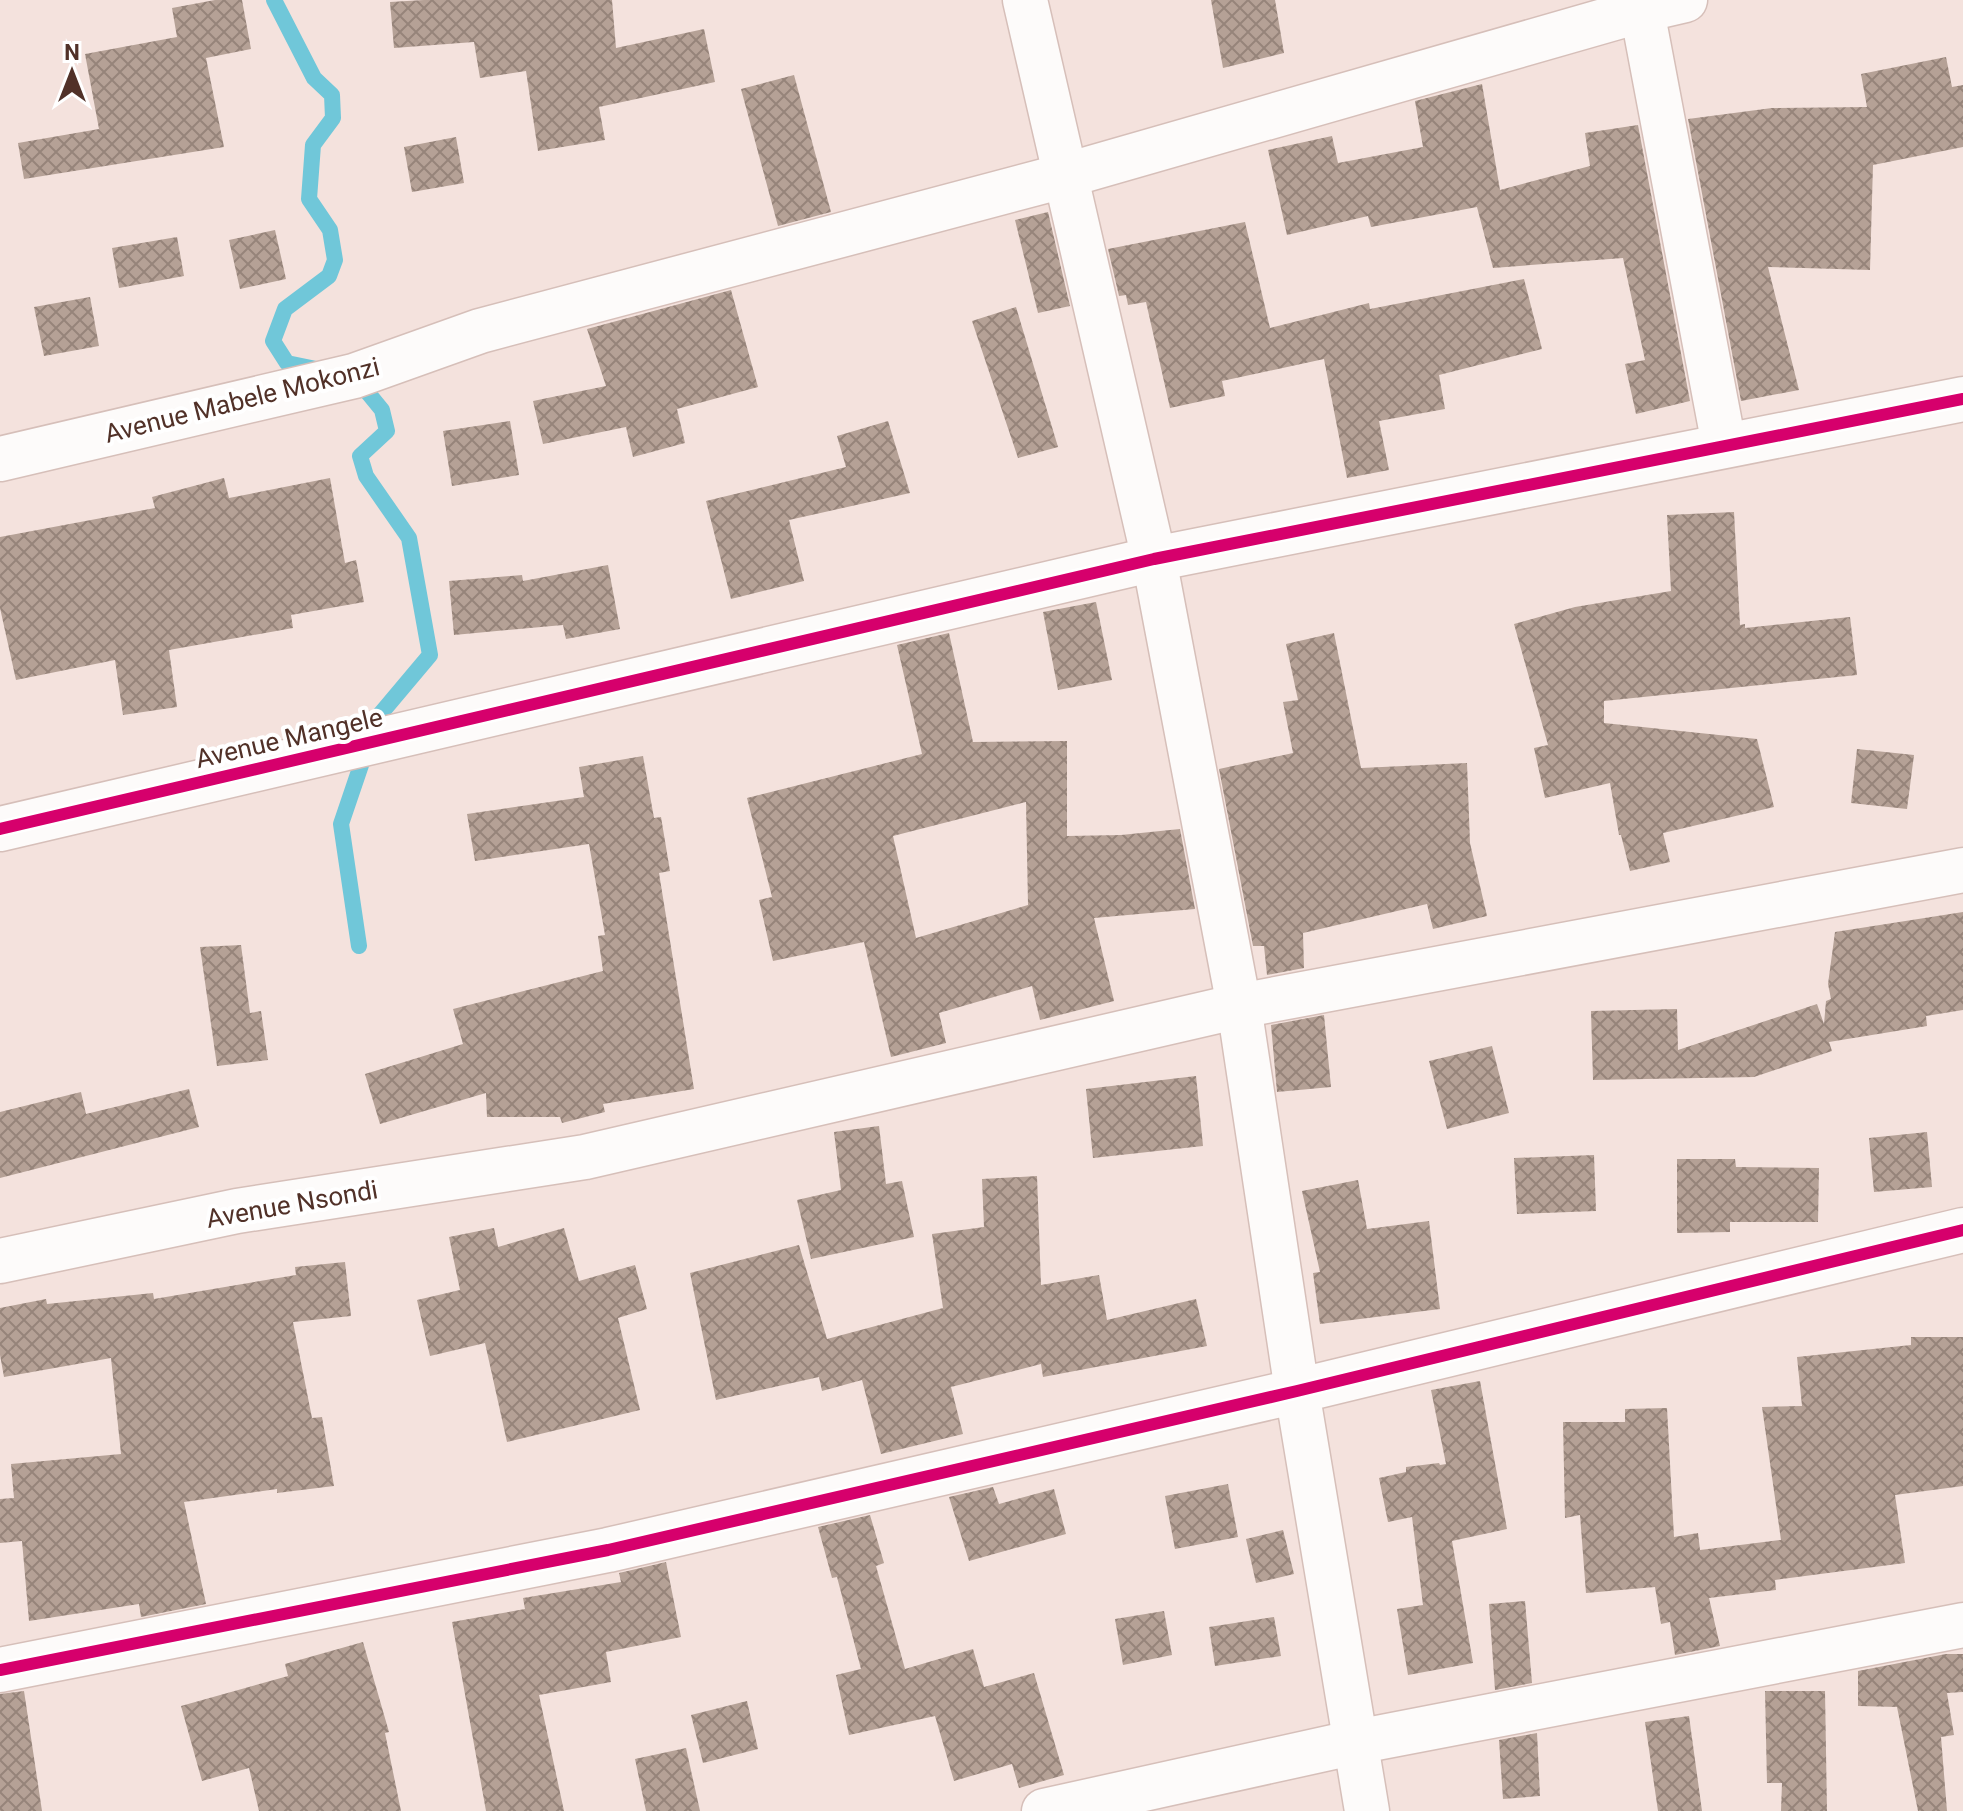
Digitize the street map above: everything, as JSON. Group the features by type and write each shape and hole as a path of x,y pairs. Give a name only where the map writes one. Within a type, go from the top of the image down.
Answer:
{"street":[{"path":"1025,0 1154,559 1239,1006 1297,1391 1367,1811"},
{"name":"Avenue Mabele Mokonzi","path":"0,459 354,376 480,331 1067,175 1641,5 1685,0"},
{"path":"1641,5 1724,445"},
{"name":"Avenue Mangele","path":"0,829 1154,559 1963,399"},
{"name":"Avenue Nsondi","path":"0,1261 237,1211 585,1157 1239,1006 1963,870"},
{"path":"0,1670 608,1550 1297,1391 1963,1230"},
{"path":"1044,1811 1356,1742 1963,1625"}],"building":[{"path":"215,0 242,0 251,49 206,58 224,147 24,179 18,143 99,129 85,54 177,37 172,8"},
{"path":"612,0 616,48 704,29 715,82 599,107 605,140 538,151 526,71 480,78 474,42 394,48 390,2"},
{"path":"1211,0 1275,0 1284,53 1223,68"},
{"path":"1946,57 1952,87 1963,85 1963,147 1873,165 1870,270 1768,267 1799,390 1741,401 1688,119 1772,108 1867,107 1861,74"},
{"path":"794,75 831,212 778,226 741,89"},
{"path":"1482,84 1500,190 1590,166 1585,133 1638,125 1690,401 1636,414 1625,364 1645,360 1623,258 1493,268 1477,207 1371,227 1368,216 1287,235 1268,150 1332,136 1338,163 1423,147 1415,101"},
{"path":"456,137 464,183 412,192 404,147"},
{"path":"1048,212 1070,306 1038,313 1015,220"},
{"path":"1245,222 1270,328 1369,303 1370,309 1524,279 1542,349 1439,375 1445,409 1379,421 1389,470 1347,478 1324,359 1222,381 1225,396 1170,408 1146,302 1128,305 1126,295 1119,296 1108,249"},
{"path":"275,230 286,279 240,289 229,240"},
{"path":"177,237 184,276 119,288 112,248"},
{"path":"731,290 758,387 677,409 685,443 633,457 626,427 543,444 533,401 606,386 587,329"},
{"path":"90,297 99,346 44,356 34,307"},
{"path":"1016,307 1058,447 1018,458 972,321"},
{"path":"510,421 519,475 452,486 443,431"},
{"path":"888,421 910,493 789,520 804,581 731,599 706,501 846,467 837,436"},
{"path":"224,478 229,498 330,478 345,563 356,560 364,602 291,615 293,628 169,650 177,707 123,715 115,660 16,680 0,608 0,537 155,508 152,497"},
{"path":"1734,512 1740,625 1745,624 1745,628 1850,617 1857,675 1604,701 1604,723 1757,739 1774,807 1663,833 1670,862 1630,871 1619,835 1610,783 1545,798 1534,748 1548,745 1514,624 1575,607 1671,591 1667,515"},
{"path":"608,565 620,629 566,639 563,625 454,635 449,581 522,575 523,581"},
{"path":"1096,602 1112,680 1058,690 1043,612"},
{"path":"949,633 973,742 1067,741 1067,836 1180,829 1195,909 1094,918 1114,1001 1040,1020 1032,986 939,1013 946,1043 891,1057 864,942 773,961 759,900 772,897 747,798 922,754 897,645","holes":["1026,802 1028,905 916,938 893,836"]},
{"path":"1334,633 1361,768 1467,763 1470,843 1487,916 1433,929 1427,904 1303,933 1304,968 1267,975 1264,946 1253,946 1219,769 1293,753 1283,702 1298,700 1286,644"},
{"path":"1857,749 1914,755 1907,809 1851,803"},
{"path":"643,756 654,818 661,817 670,871 659,873 694,1089 603,1104 605,1112 562,1123 560,1117 487,1117 486,1093 380,1124 365,1074 463,1044 453,1009 603,971 598,936 605,935 589,844 475,861 467,814 584,797 579,767"},
{"path":"1963,912 1963,1010 1926,1016 1927,1026 1829,1042 1832,1051 1754,1077 1593,1080 1591,1011 1677,1009 1678,1050 1817,1004 1824,1024 1826,1001 1831,999 1828,984 1835,932"},
{"path":"241,945 250,1013 261,1011 268,1060 217,1066 200,947"},
{"path":"1324,1015 1331,1087 1277,1092 1271,1025"},
{"path":"1492,1046 1509,1113 1447,1129 1429,1061"},
{"path":"1196,1076 1203,1146 1093,1158 1086,1089"},
{"path":"189,1089 199,1127 0,1178 0,1112 81,1092 86,1114"},
{"path":"879,1126 886,1184 902,1181 914,1237 811,1259 797,1200 841,1190 834,1132"},
{"path":"1927,1132 1932,1187 1874,1192 1869,1138"},
{"path":"1594,1155 1596,1211 1517,1214 1514,1158"},
{"path":"1677,1159 1735,1159 1736,1167 1819,1168 1818,1222 1730,1222 1730,1232 1677,1233"},
{"path":"1037,1176 1041,1285 1099,1275 1107,1320 1196,1299 1207,1346 1043,1377 1041,1364 951,1387 963,1434 881,1454 862,1380 822,1391 819,1377 716,1400 690,1273 799,1245 827,1339 943,1308 932,1234 984,1227 982,1179"},
{"path":"1358,1180 1367,1229 1429,1221 1440,1309 1320,1324 1313,1273 1320,1272 1302,1191"},
{"path":"494,1228 498,1247 564,1228 579,1281 635,1265 647,1309 618,1318 640,1410 507,1442 485,1343 430,1356 417,1300 460,1290 449,1237"},
{"path":"345,1262 351,1316 293,1322 312,1418 322,1417 334,1486 277,1493 277,1489 184,1502 206,1604 141,1617 139,1604 29,1621 22,1541 0,1543 0,1499 14,1498 11,1464 121,1454 111,1358 4,1377 0,1355 0,1308 46,1299 47,1304 153,1293 154,1299 296,1275 295,1267"},
{"path":"1911,1337 1963,1337 1963,1486 1895,1495 1905,1563 1775,1580 1776,1590 1709,1598 1720,1646 1675,1655 1670,1622 1661,1624 1655,1587 1586,1593 1580,1515 1565,1518 1563,1422 1625,1422 1625,1409 1667,1408 1674,1537 1698,1533 1700,1550 1781,1540 1762,1407 1802,1406 1797,1357 1911,1345"},
{"path":"1480,1381 1507,1529 1452,1541 1473,1663 1408,1675 1397,1609 1423,1605 1412,1517 1388,1522 1379,1478 1406,1472 1406,1467 1446,1464 1431,1390"},
{"path":"1228,1484 1238,1537 1175,1549 1165,1496"},
{"path":"993,1487 999,1504 1054,1489 1066,1534 969,1561 949,1497"},
{"path":"870,1515 884,1563 876,1566 905,1669 973,1649 984,1687 1034,1673 1064,1775 1019,1788 1012,1764 954,1781 935,1716 849,1735 836,1675 861,1669 837,1577 832,1578 818,1527"},
{"path":"1283,1530 1294,1574 1256,1583 1246,1539"},
{"path":"666,1562 681,1637 606,1652 611,1682 539,1695 564,1811 486,1811 452,1622 525,1609 523,1598 621,1582 619,1573"},
{"path":"1525,1601 1532,1683 1495,1690 1489,1604"},
{"path":"1164,1611 1172,1655 1123,1665 1115,1619"},
{"path":"1274,1617 1281,1656 1215,1666 1209,1627"},
{"path":"363,1642 389,1732 385,1733 401,1811 259,1811 249,1768 202,1781 181,1706 288,1676 285,1664"},
{"path":"1946,1654 1963,1654 1963,1692 1947,1693 1954,1735 1941,1737 1947,1811 1918,1811 1897,1707 1858,1706 1858,1671"},
{"path":"24,1691 42,1811 0,1811 0,1694"},
{"path":"1765,1691 1825,1691 1827,1811 1781,1811 1782,1783 1767,1783"},
{"path":"747,1701 758,1749 703,1763 691,1715"},
{"path":"1689,1716 1702,1811 1658,1811 1645,1722"},
{"path":"1537,1733 1540,1796 1503,1799 1499,1740"},
{"path":"686,1748 700,1811 646,1811 635,1759"}],"waterway":[{"path":"274,0 314,78 332,95 333,118 313,145 309,199 330,230 335,260 329,276 285,309 273,341 287,363 321,370"},
{"path":"355,377 382,410 387,431 360,456 366,476 409,538 430,655 377,718 341,824 359,946"}],"cycle path":[{"path":"0,829 1154,559 1963,399"},
{"path":"0,1670 608,1550 1297,1391 1963,1230"}]}
